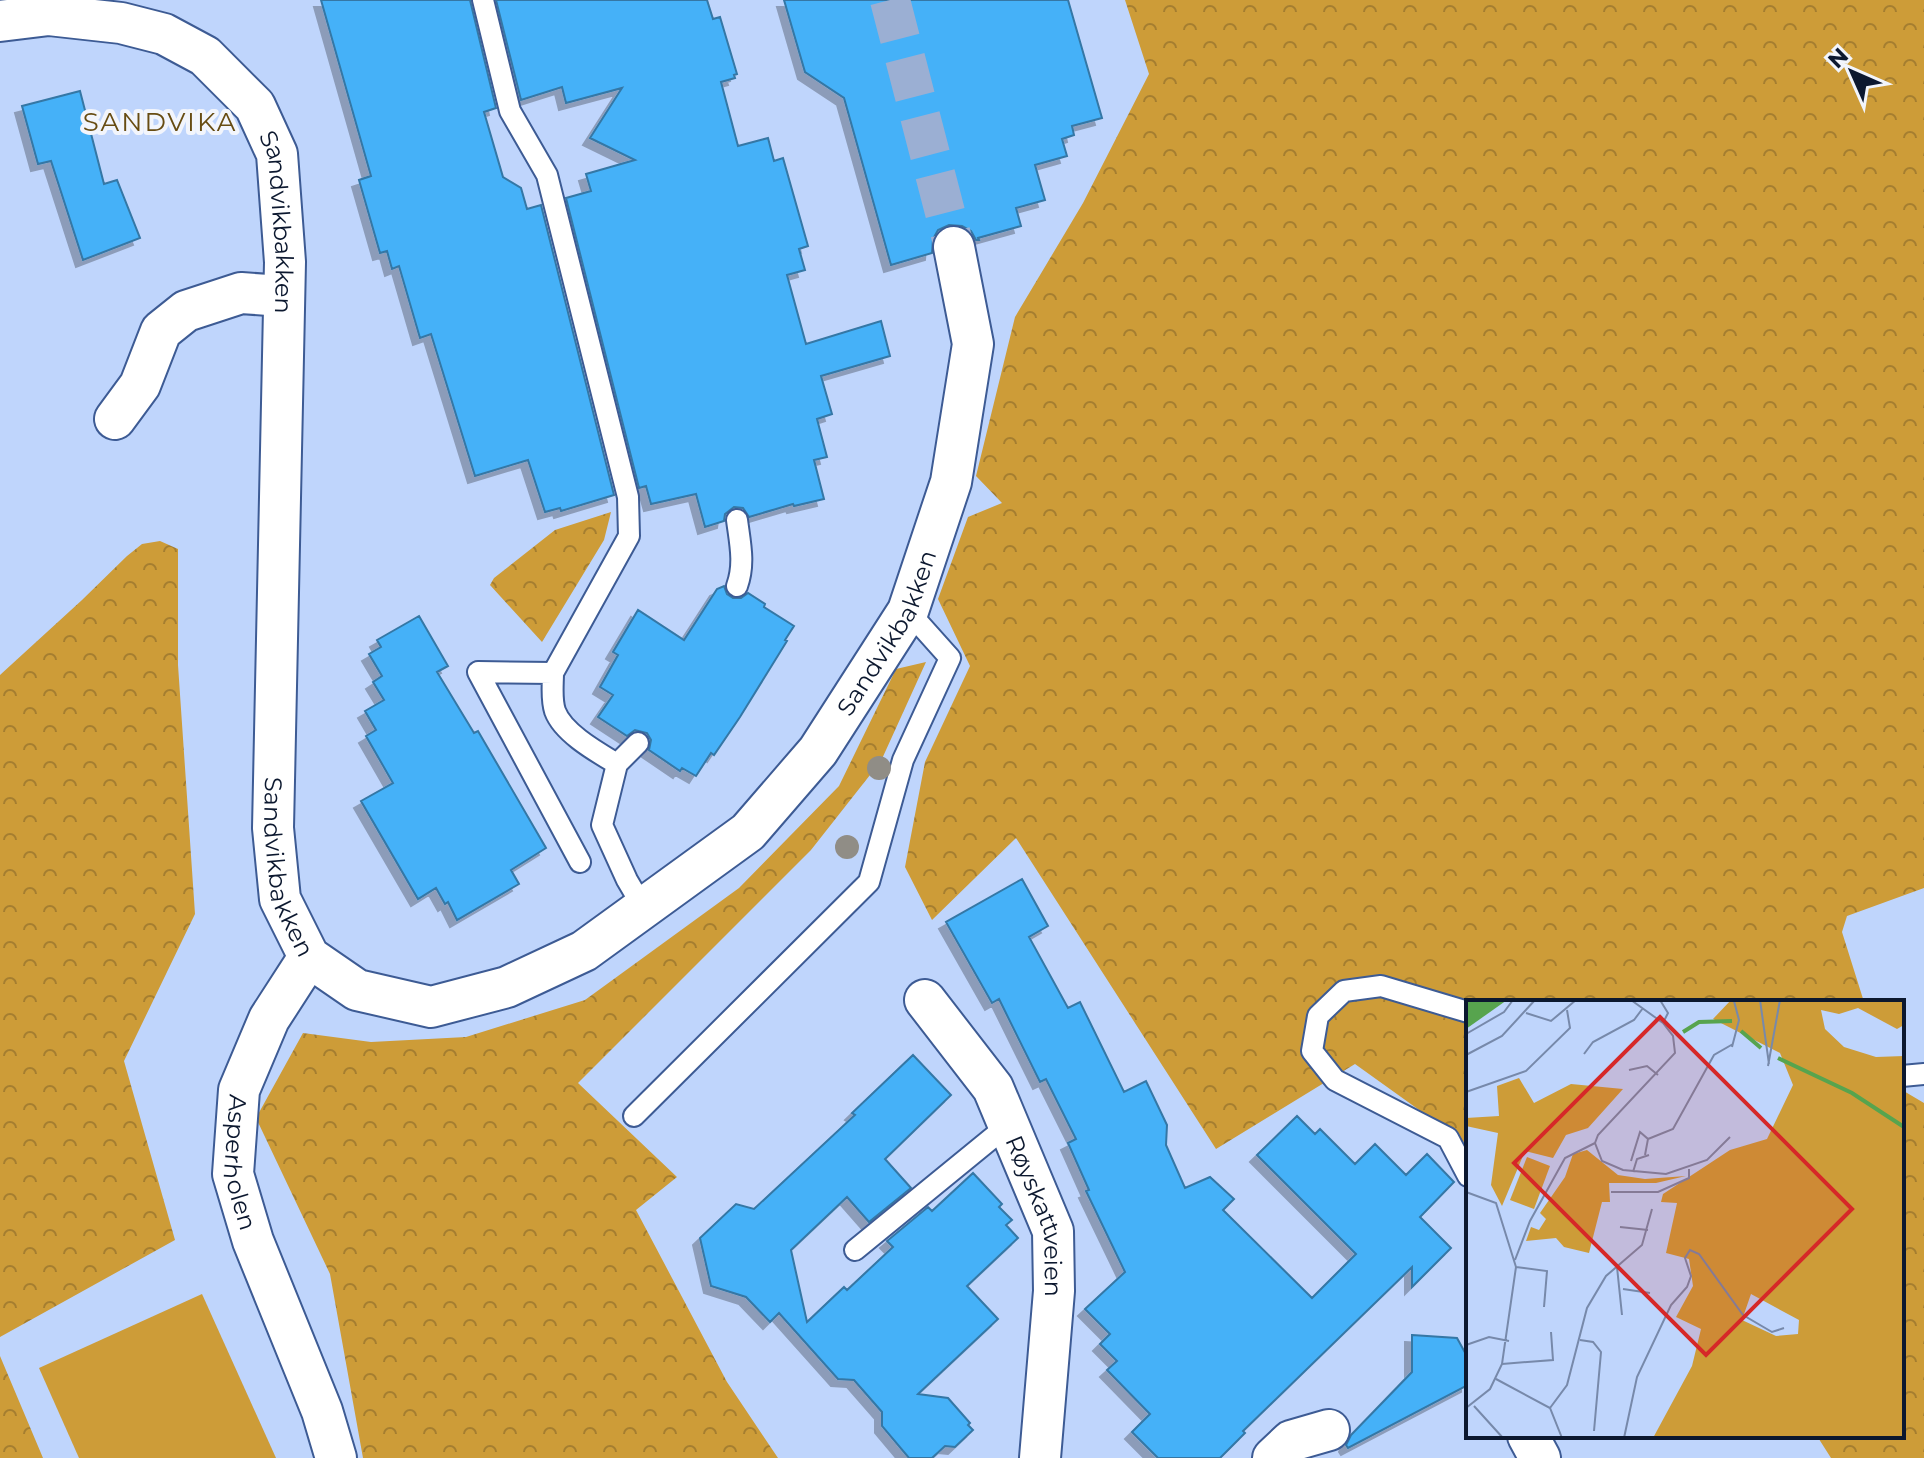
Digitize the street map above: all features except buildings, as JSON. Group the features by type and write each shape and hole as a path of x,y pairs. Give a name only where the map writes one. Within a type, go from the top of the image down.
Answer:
{"street":[{"name":"Sandvikbakken","path":"0,21 48,8 164,34 205,56 255,106 277,154 285,262 273,828 280,899 309,957 357,990 431,1007 507,987 584,951 748,832 818,751 908,611 951,482 973,344 954,247"},
{"path":"115,419 140,385 161,331 186,311 241,293 283,296"},
{"name":"Asperholen","path":"309,957 269,1019 239,1090 233,1174 253,1241 322,1411 336,1458"},
{"name":"Røyskattveien","path":"925,1000 993,1088 1053,1231 1054,1291 1040,1458"},
{"path":"1273,1458 1291,1441 1329,1430"},
{"path":"1529,1438 1540,1458"}],"lane":[{"path":"483,0 510,111 547,175 628,497 629,536 553,673 552,698 556,714 578,740 617,764"},
{"path":"737,520 742,561 737,586"},
{"path":"634,1116 869,882 903,760 950,658 908,611"},
{"path":"553,673 478,672 580,862"},
{"path":"638,743 617,764 602,825 644,909"},
{"path":"1466,1011 1381,986 1344,991 1318,1016 1312,1051 1335,1080 1448,1138 1466,1172"},
{"path":"1904,1076 1924,1074"},
{"path":"855,1250 1008,1125"}],"green space":[{"path":"1125,0 1924,0 1924,888 1847,916 1842,932 1863,1000 1466,1000 1466,1144 1355,1064 1216,1149 1016,838 932,920 905,867 925,762 970,666 938,599 968,517 1002,503 976,476 1015,317 1083,203 1149,74"},
{"path":"611,512 604,540 542,642 490,585 494,578 555,530"},
{"path":"160,541 178,549 178,665 195,914 124,1061 175,1240 0,1337 0,675 127,556 142,544"},
{"path":"926,662 881,761 811,850 578,1083 677,1177 636,1210 727,1382 778,1458 363,1458 330,1274 256,1118 303,1033 371,1042 466,1037 585,1000 739,888 839,786 896,669"},
{"path":"1904,1091 1924,1103 1924,1458 1831,1458 1818,1438 1904,1438"},
{"path":"202,1294 276,1458 79,1458 39,1368"},
{"path":"0,1356 43,1458 0,1458"}],"tunnel":[{"path":"890,0 954,247"}],"district":[{"name":"SANDVIKA","path":"160,122"}]}
